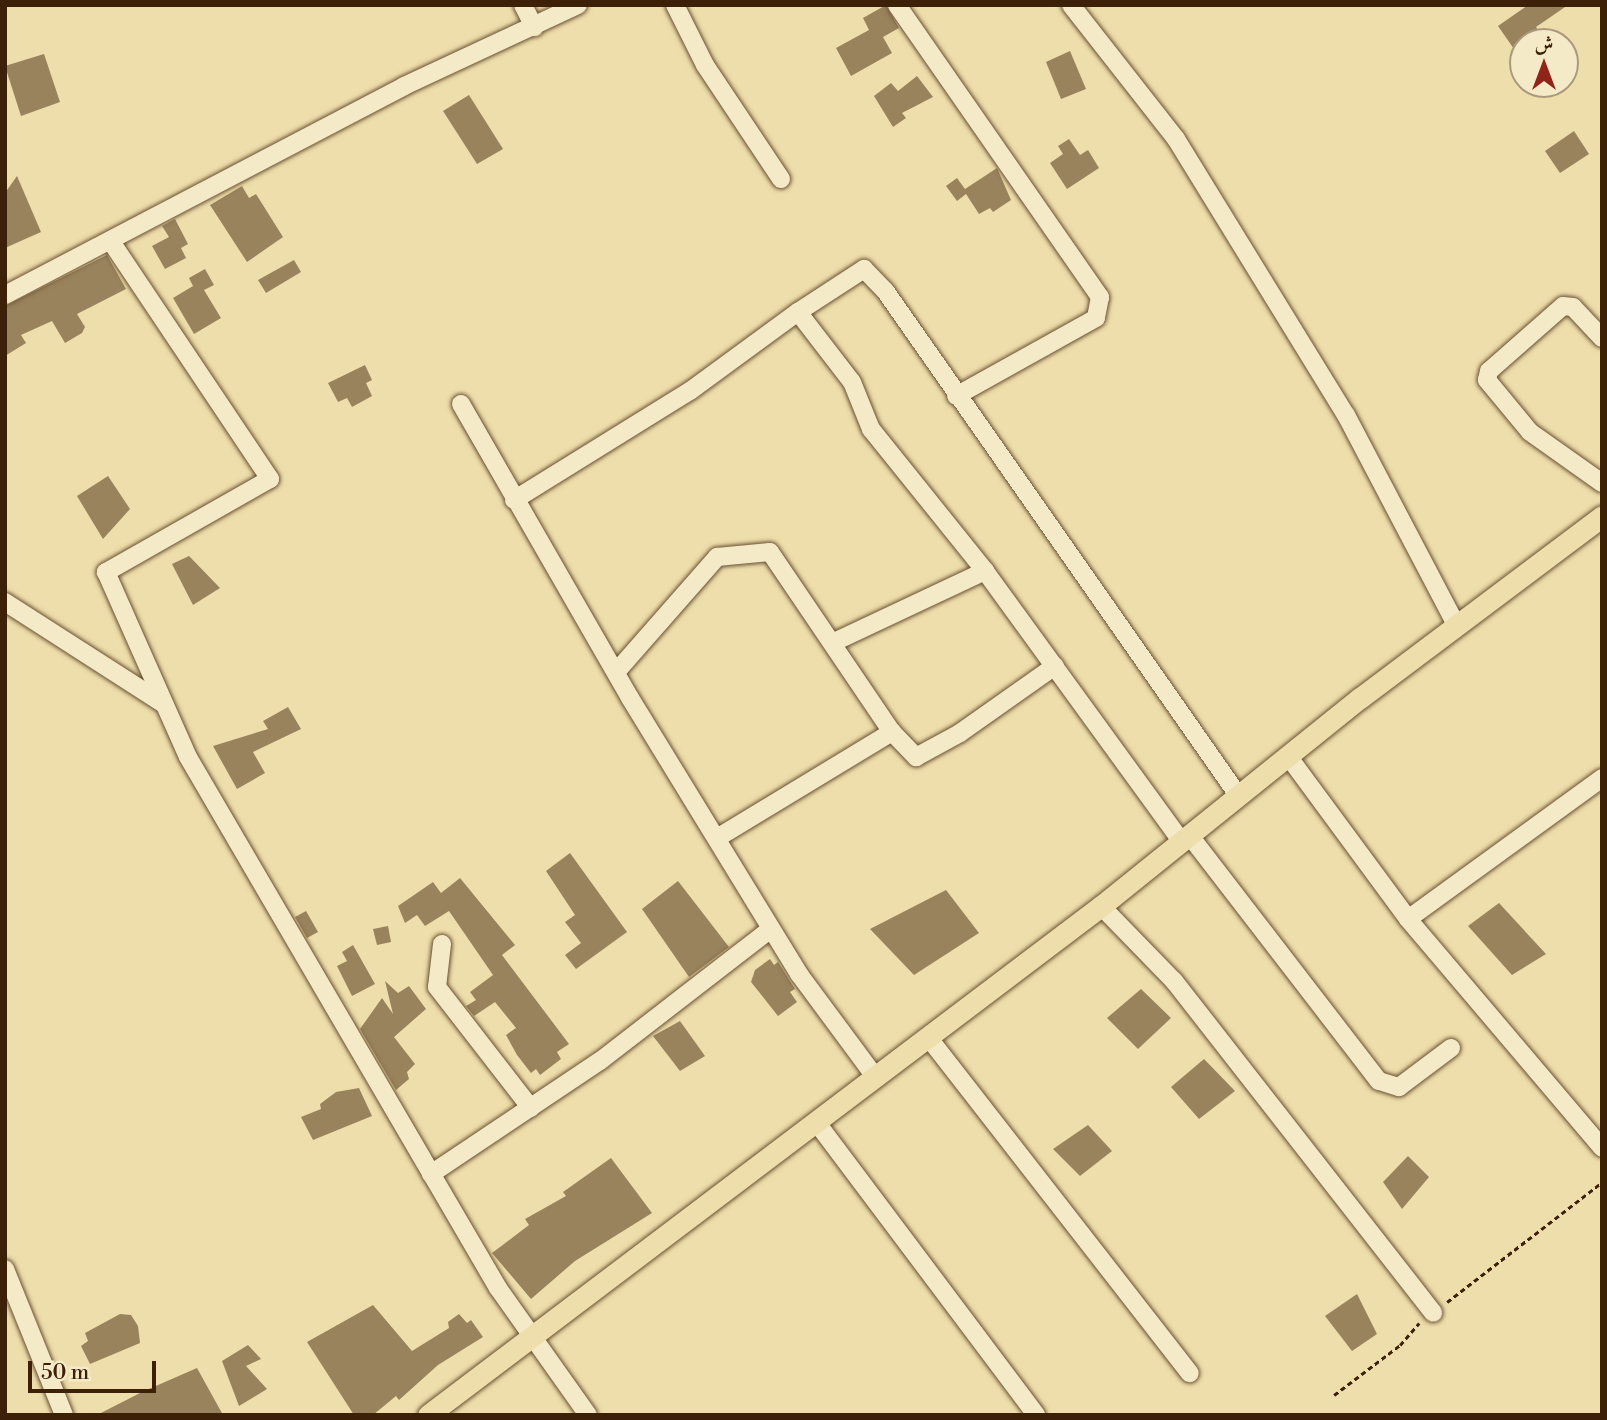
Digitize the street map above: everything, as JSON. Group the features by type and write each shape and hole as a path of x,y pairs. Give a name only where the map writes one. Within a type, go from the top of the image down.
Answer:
{"main road":[{"path":"428,1415 1101,906 1238,795 1602,516"}],"street":[{"path":"523,5 534,27"},
{"path":"5,295 112,243 383,97 578,5"},
{"path":"675,5 705,65 781,179"},
{"path":"897,5 1100,297 1096,318 956,396"},
{"path":"1071,5 1176,139 1346,415 1457,626"},
{"path":"112,243 270,479 106,572 188,757 430,1174 531,1337 588,1415"},
{"path":"514,500 690,391 798,312 864,269 909,322 956,396 1238,795"},
{"path":"1602,338 1573,307 1563,306 1489,371 1487,380 1530,432 1602,483"},
{"path":"798,312 852,382 871,429 985,571 1186,839 1379,1082 1399,1087 1451,1048"},
{"path":"461,404 514,500 771,929 822,1009 876,1078"},
{"path":"617,671 717,557 770,552 834,642 892,732 920,757 1055,666"},
{"path":"834,642 985,571"},
{"path":"5,602 164,704"},
{"path":"717,838 892,732"},
{"path":"1288,757 1408,919 1602,1148"},
{"path":"1408,919 1602,778"},
{"path":"1101,906 1174,981 1433,1313"},
{"path":"430,1174 600,1061 771,929"},
{"path":"442,944 438,987 531,1108"},
{"path":"928,1037 1190,1373"},
{"path":"817,1123 1036,1415"},
{"path":"5,1269 64,1415"}],"path":[{"path":"1334,1395 1400,1345 1433,1313 1602,1182"}],"building":[{"path":"886,5 899,28 883,37 892,53 851,76 836,48 869,30 863,18"},
{"path":"1528,5 1568,5 1537,28 1509,28 1509,42 1498,26"},
{"path":"1070,51 1086,89 1061,99 1046,62"},
{"path":"44,54 60,102 21,116 5,66"},
{"path":"917,76 933,97 902,113 906,118 893,127 874,96 891,83 898,91"},
{"path":"469,95 503,149 477,164 443,111"},
{"path":"1574,131 1589,154 1560,173 1545,151"},
{"path":"1069,139 1080,155 1088,150 1099,168 1067,189 1050,163 1063,154 1058,146"},
{"path":"997,168 1011,200 993,212 990,208 979,214 966,194 957,201 946,186 957,178 965,189"},
{"path":"17,176 41,232 5,248 5,193"},
{"path":"242,186 249,198 256,194 283,237 247,262 210,205"},
{"path":"175,219 188,244 181,248 186,258 165,269 152,246 169,237 162,226"},
{"path":"107,255 126,289 77,314 85,327 82,333 65,343 52,321 21,335 26,343 5,356 5,306"},
{"path":"294,260 301,272 266,293 258,280"},
{"path":"205,269 214,285 204,290 221,318 194,334 173,298 193,286 189,278"},
{"path":"365,365 372,380 366,383 372,396 352,407 347,398 338,402 328,383"},
{"path":"108,476 130,509 103,539 77,496"},
{"path":"189,556 220,588 193,605 172,564"},
{"path":"288,707 301,729 253,752 265,773 237,789 213,746 268,729 263,721"},
{"path":"570,853 627,932 576,969 565,955 581,943 565,922 575,915 546,871"},
{"path":"460,878 515,945 502,955 569,1044 557,1052 561,1059 540,1075 536,1069 531,1073 517,1055 506,1035 516,1028 495,1002 474,1016 466,1006 476,1000 470,992 493,975 449,911 425,926 417,915 405,923 398,906 433,882 441,893"},
{"path":"678,881 729,947 689,977 642,909"},
{"path":"946,890 979,933 914,975 870,929"},
{"path":"1499,903 1546,954 1512,975 1468,926"},
{"path":"306,911 318,932 307,938 295,917"},
{"path":"388,926 391,942 377,945 373,929"},
{"path":"353,945 375,984 352,996 337,966 347,961 342,952"},
{"path":"770,959 774,965 778,962 795,989 790,992 797,1002 778,1016 751,982 755,970"},
{"path":"385,981 398,993 409,986 426,1009 394,1037 415,1064 407,1072 409,1079 396,1090 360,1029 382,998 393,1014"},
{"path":"1141,989 1171,1018 1138,1049 1107,1018"},
{"path":"680,1021 705,1056 680,1071 653,1036"},
{"path":"1204,1059 1235,1091 1199,1119 1171,1087"},
{"path":"359,1088 372,1116 313,1140 301,1117 321,1109 320,1104 336,1092"},
{"path":"1088,1125 1112,1151 1080,1176 1053,1149"},
{"path":"1408,1156 1429,1177 1402,1209 1383,1182"},
{"path":"611,1158 652,1213 575,1261 531,1299 492,1253 529,1225 525,1219 566,1196 563,1192"},
{"path":"1357,1294 1377,1334 1352,1351 1325,1316"},
{"path":"373,1305 412,1351 449,1328 448,1322 459,1314 467,1323 471,1320 483,1337 438,1365 399,1400 396,1396 373,1415 354,1415 307,1342"},
{"path":"120,1314 131,1315 138,1326 140,1343 90,1364 81,1346 88,1341 85,1333"},
{"path":"248,1345 261,1359 246,1366 267,1389 239,1406 222,1361"},
{"path":"197,1368 223,1415 97,1415 142,1392"}]}
